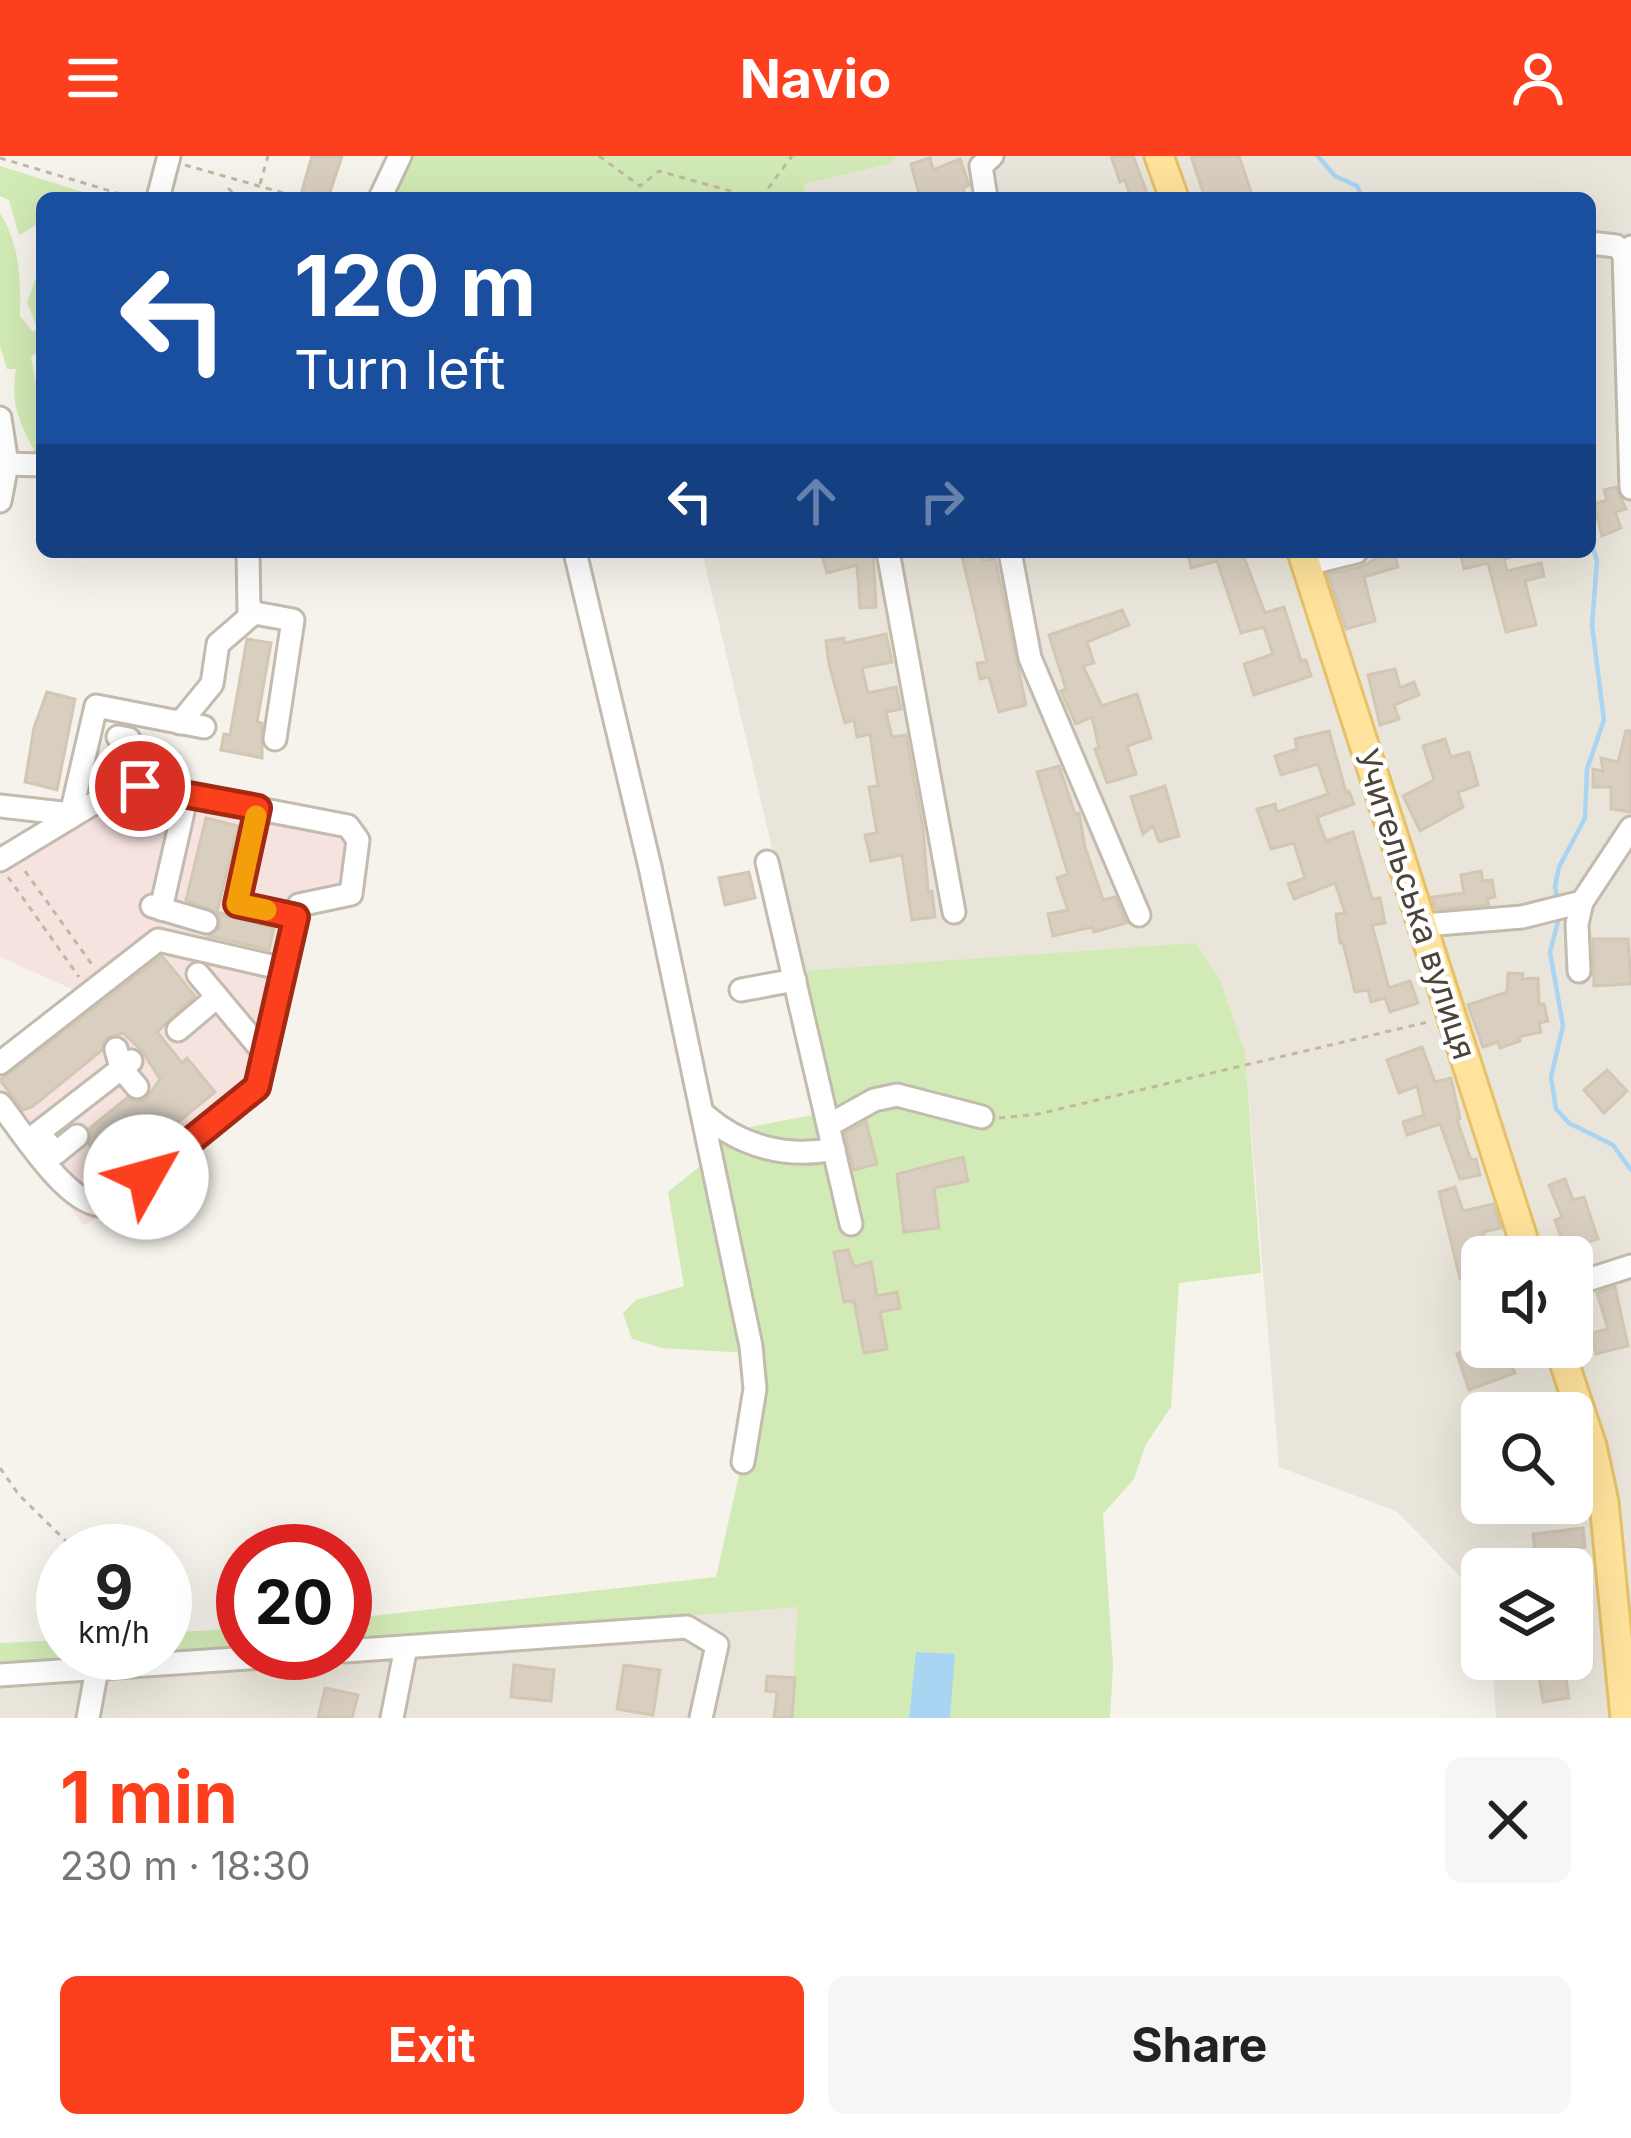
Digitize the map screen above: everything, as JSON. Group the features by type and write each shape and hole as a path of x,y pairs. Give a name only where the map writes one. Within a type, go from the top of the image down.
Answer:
{"main road":[{"path":"1164,157 1173,192"},
{"name":"Учительська вулиця","path":"1305,558 1521,1236"},
{"path":"1565,1368 1620,1551 1625,1718"}],"street":[{"path":"383,192 400,156"},
{"path":"985,192 981,166 992,156"},
{"path":"160,192 168,158"},
{"path":"1596,244 1628,250 1631,488"},
{"path":"0,501 7,464 1,429"},
{"path":"7,464 36,465"},
{"path":"248,558 249,612 293,620 275,739"},
{"path":"575,558 704,1114 755,1367 742,1462"},
{"path":"889,558 954,912"},
{"path":"1011,558 1030,658 1138,915"},
{"path":"180,723 220,686 218,644 255,613"},
{"path":"71,814 96,706 204,728"},
{"path":"119,788 132,740"},
{"path":"0,863 71,814 119,788 140,786 187,794 216,805 258,808 348,826 356,832 351,894 299,905 252,1094 110,1204 94,1206 74,1196 34,1136"},
{"path":"187,794 184,837 157,908 206,922"},
{"path":"0,806 71,814"},
{"path":"258,808 237,904 296,917"},
{"path":"1425,925 1567,907 1631,828"},
{"path":"767,862 851,1224"},
{"path":"1567,907 1577,924 1579,971"},
{"path":"0,1064 158,940 284,969"},
{"path":"198,974 265,1054"},
{"path":"741,990 795,980"},
{"path":"178,1030 218,997"},
{"path":"34,1136 87,1108 122,1059 136,1087"},
{"path":"829,1125 861,1106 897,1095 982,1117"},
{"path":"0,1104 56,1154 77,1136"},
{"path":"704,1114 726,1133 773,1150 834,1149"},
{"path":"1593,1278 1631,1265"},
{"path":"372,1650 687,1627 717,1645 701,1718"},
{"path":"392,1718 406,1647"},
{"path":"0,1675 36,1673"},
{"path":"88,1718 95,1680"}],"path":[{"path":"260,186 268,156"},
{"path":"598,156 640,186 659,171 736,192"},
{"path":"763,192 792,156"},
{"path":"0,158 114,192"},
{"path":"168,158 280,192"},
{"path":"229,189 232,178"},
{"path":"221,192 229,189"},
{"path":"229,189 232,192"},
{"path":"0,863 97,987"},
{"path":"23,868 97,987"},
{"path":"982,1117 1038,1114 1453,1016"},
{"path":"0,1468 49,1524"}],"shaded area":[{"path":"897,156 1631,156 1631,1718 1496,1718 1493,1680 1593,1680 1593,1548 1461,1548 1461,1578 1396,1511 1279,1467 1245,1053 801,971 703,558 1596,558 1596,192 805,192 804,184 890,164"},
{"path":"143,781 368,827 357,901 306,915 261,1091 84,1226 0,1115 0,1048 74,990 0,957 0,869"},
{"path":"799,1606 790,1718 0,1718 0,1667 36,1665 36,1680 192,1680 192,1656 216,1655 216,1680 372,1680 372,1641"}],"green space":[{"path":"410,156 897,156 890,164 804,184 805,192 394,192"},
{"path":"0,166 83,192 36,192 36,225 19,235 9,200 0,196"},
{"path":"0,213 18,263 20,316 33,332 36,329 36,353 31,357 36,382 36,455 15,404 16,369 7,369 0,346"},
{"path":"36,278 36,325 27,302"},
{"path":"1195,943 1220,980 1245,1053 1261,1273 1179,1283 1171,1407 1146,1444 1134,1479 1103,1514 1113,1666 1110,1718 950,1718 954,1655 917,1652 909,1718 790,1718 798,1607 372,1641 372,1616 716,1577 757,1395 746,1353 662,1348 632,1339 623,1313 636,1300 684,1286 668,1192 710,1158 704,1136 827,1112 801,971"},
{"path":"216,1630 216,1652 192,1654 192,1631"},
{"path":"36,1641 36,1664 0,1667 0,1643"}],"water":[{"path":"916,1652 955,1654 950,1718 909,1718"}],"building":[{"path":"312,156 342,156 330,192 302,192"},
{"path":"1111,156 1133,156 1147,192 1129,192 1125,180 1120,182"},
{"path":"1191,156 1239,156 1251,192 1203,192"},
{"path":"930,158 933,170 960,159 969,185 964,192 918,192 911,164"},
{"path":"1616,487 1626,509 1615,512 1621,528 1602,536 1596,503 1607,500 1604,490"},
{"path":"823,558 873,558 876,607 860,608 857,565 827,573"},
{"path":"962,558 995,558 1026,705 999,712 989,677 980,679 977,663 987,662"},
{"path":"1189,558 1244,558 1265,613 1284,607 1301,661 1306,660 1311,676 1254,695 1244,664 1273,654 1264,627 1241,633 1217,561 1191,568"},
{"path":"1377,558 1396,558 1398,567 1364,577 1375,621 1346,629 1328,574"},
{"path":"1461,558 1508,558 1504,559 1507,571 1541,563 1544,576 1525,581 1536,625 1506,632 1488,563 1464,569"},
{"path":"1122,610 1129,625 1087,642 1094,663 1083,666 1102,706 1137,694 1151,738 1127,746 1136,774 1107,783 1095,749 1099,748 1092,717 1076,724 1061,691 1066,689 1049,635"},
{"path":"886,634 892,662 862,668 868,693 896,687 901,709 886,712 892,737 906,735 935,917 912,920 902,855 871,861 865,835 877,833 869,787 878,786 870,734 857,737 854,720 845,723 829,664 826,641 844,638 845,643"},
{"path":"247,639 271,643 257,722 262,723 262,758 221,750 224,734 230,735"},
{"path":"1395,669 1400,688 1414,682 1419,695 1394,705 1399,719 1380,725 1368,675"},
{"path":"47,692 75,699 57,790 25,782 34,728"},
{"path":"1329,731 1346,792 1354,804 1317,817 1326,841 1353,832 1372,899 1380,898 1385,923 1372,925 1389,988 1410,981 1418,1003 1390,1012 1385,998 1371,1002 1368,990 1355,992 1340,943 1336,914 1345,913 1335,883 1294,899 1288,884 1305,878 1294,843 1271,849 1257,809 1275,804 1277,812 1328,794 1318,764 1281,775 1275,756 1297,749 1295,739"},
{"path":"1626,731 1631,731 1631,812 1611,809 1611,787 1593,787 1593,769 1603,771 1601,758 1618,762"},
{"path":"1445,739 1451,757 1469,752 1478,785 1458,792 1463,807 1420,831 1403,796 1434,780 1423,746"},
{"path":"1059,766 1075,814 1079,813 1103,900 1115,897 1126,923 1053,936 1048,914 1068,910 1057,878 1068,874 1037,772"},
{"path":"1165,786 1179,836 1159,842 1153,826 1143,834 1131,797"},
{"path":"206,818 238,826 217,912 274,928 269,950 209,936 220,927 218,913 186,900"},
{"path":"1481,871 1483,881 1492,880 1495,897 1487,899 1489,905 1436,909 1432,897 1464,893 1461,875"},
{"path":"749,872 755,898 725,905 719,878"},
{"path":"1593,939 1628,939 1631,984 1594,986"},
{"path":"162,956 195,996 157,1032 215,1092 114,1174 89,1144 90,1128 127,1098 146,1099 160,1079 123,1033 106,1038 101,1051 32,1107 23,1110 0,1080"},
{"path":"1508,973 1523,974 1522,979 1538,978 1539,1004 1544,1004 1548,1021 1539,1023 1541,1032 1518,1037 1520,1041 1500,1048 1498,1042 1483,1047 1468,1005 1507,992"},
{"path":"1422,1047 1435,1082 1451,1078 1457,1120 1480,1175 1460,1179 1440,1124 1407,1135 1403,1122 1424,1115 1417,1086 1399,1093 1387,1060"},
{"path":"1607,1070 1627,1091 1604,1113 1584,1090"},
{"path":"866,1122 877,1164 854,1170 845,1133"},
{"path":"963,1157 968,1181 934,1188 939,1228 904,1232 897,1174"},
{"path":"1565,1179 1573,1200 1584,1197 1598,1239 1561,1236 1555,1220 1562,1217 1549,1185"},
{"path":"1455,1187 1463,1211 1493,1204 1501,1228 1483,1232 1484,1236 1461,1236 1460,1279 1439,1192"},
{"path":"848,1250 854,1267 871,1262 877,1296 897,1292 900,1308 880,1312 887,1349 864,1353 854,1301 844,1302 834,1252"},
{"path":"1615,1287 1628,1346 1596,1354 1593,1333 1608,1329 1597,1293"},
{"path":"1462,1368 1513,1368 1515,1373 1469,1390"},
{"path":"1583,1528 1585,1547 1535,1548 1533,1534"},
{"path":"514,1665 554,1670 551,1701 511,1697"},
{"path":"624,1665 660,1670 653,1715 617,1709"},
{"path":"767,1676 795,1678 792,1718 774,1718 777,1692 766,1691"},
{"path":"1540,1680 1566,1680 1569,1698 1543,1702"},
{"path":"325,1688 358,1695 352,1718 318,1718"}],"waterway":[{"path":"1318,156 1335,176 1360,192"},
{"path":"1558,903 1559,867 1585,818 1587,769 1604,720 1592,625 1596,558"},
{"path":"1560,914 1550,952 1563,1026 1551,1077 1556,1109 1569,1123 1613,1145 1631,1170"}],"slow traffic":[{"path":"256,816 237,904 266,910"}],"route":[{"path":"140,786 258,808 237,904 296,917 257,1087 146,1177"}]}
